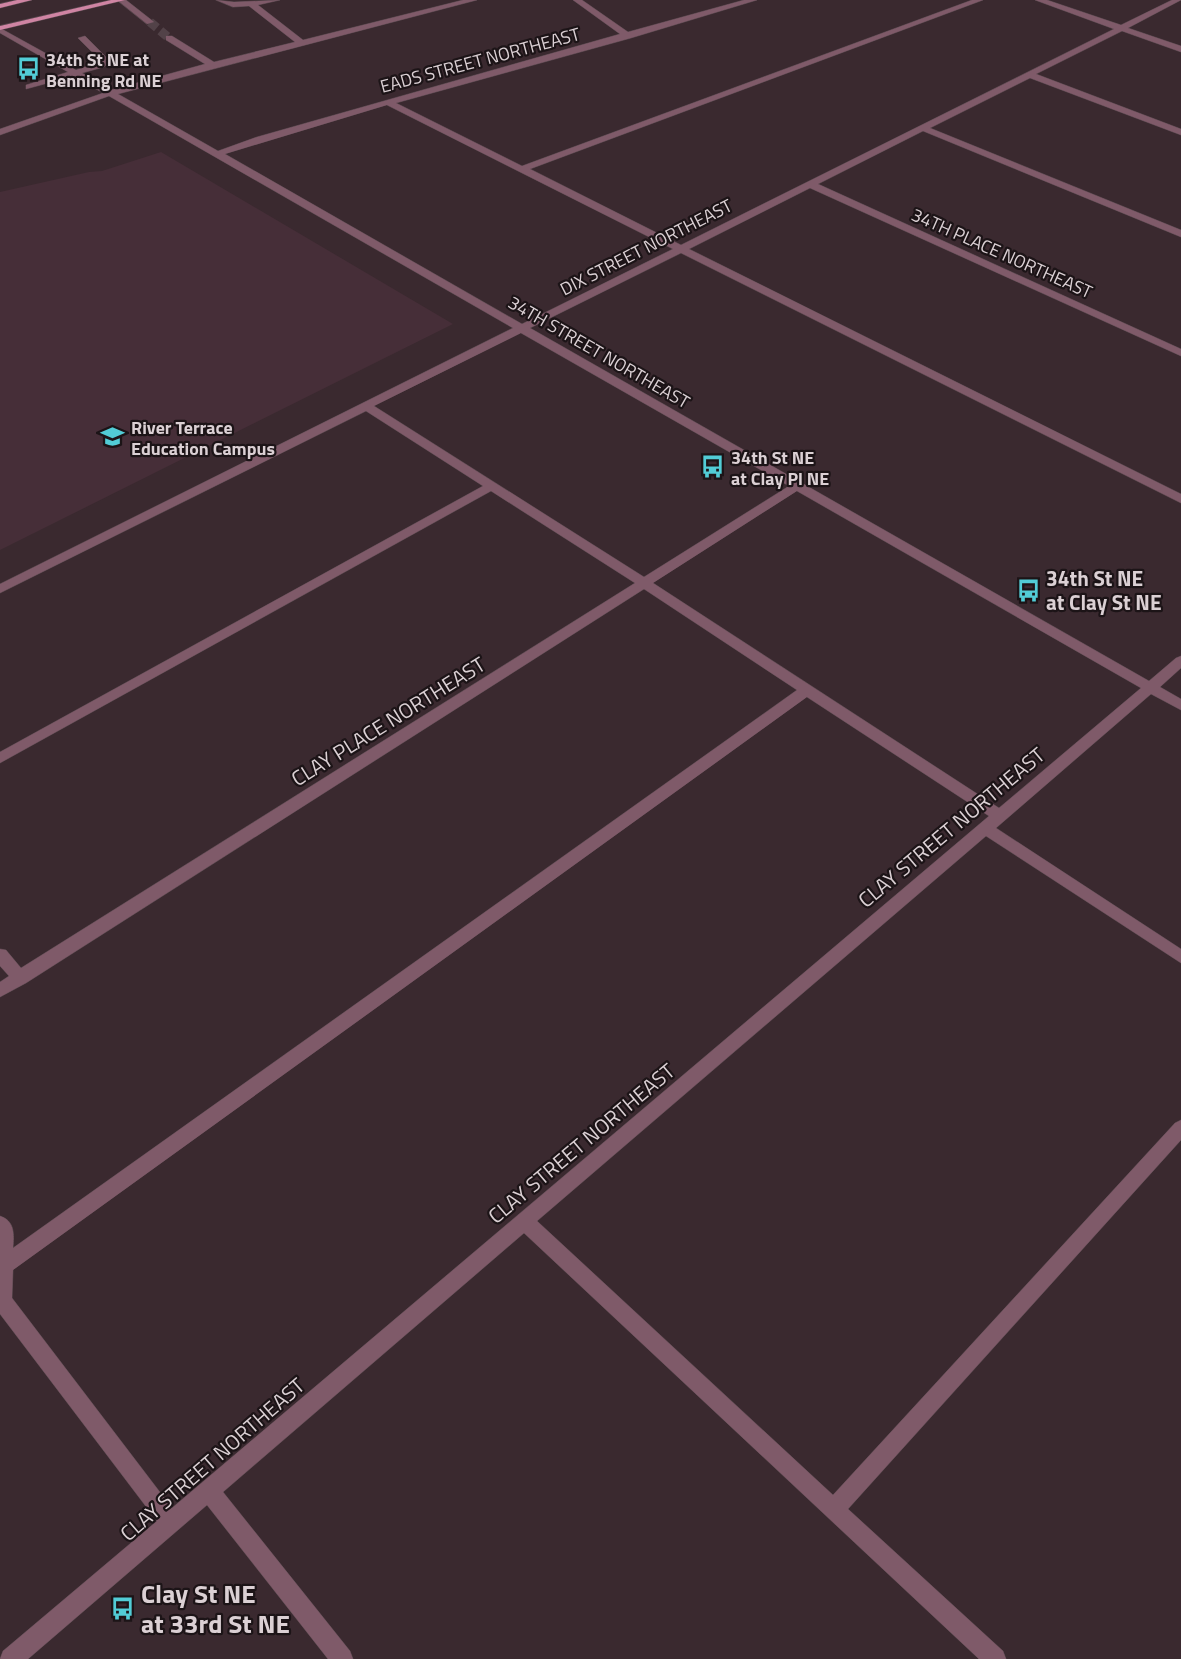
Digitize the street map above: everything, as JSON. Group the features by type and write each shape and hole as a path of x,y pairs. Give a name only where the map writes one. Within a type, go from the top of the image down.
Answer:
{"main road":[{"path":"0,6 28,0"},
{"path":"0,29 121,0"}],"street":[{"path":"121,0 150,22"},
{"path":"220,0 233,5 276,0"},
{"path":"0,132 110,93 212,65 473,0"},
{"path":"577,0 628,36"},
{"name":"EADS STREET NORTHEAST","path":"217,154 260,139 388,102 753,0"},
{"path":"522,169 979,0"},
{"path":"1039,0 1181,49"},
{"name":"DIX STREET NORTHEAST","path":"0,589 1178,0"},
{"path":"251,3 302,43"},
{"name":"34TH STREET NORTHEAST","path":"0,29 1181,705"},
{"path":"29,87 106,62 82,38"},
{"path":"169,38 212,65"},
{"path":"1028,75 1181,132"},
{"path":"388,102 1181,499"},
{"path":"922,128 1181,234"},
{"name":"34TH PLACE NORTHEAST","path":"810,184 1181,352"},
{"path":"366,406 644,583 1000,816"},
{"name":"CLAY PLACE NORTHEAST","path":"0,990 797,486"},
{"path":"0,758 490,487"},
{"name":"CLAY STREET NORTHEAST","path":"11,1659 1181,661"},
{"path":"4,1265 807,690"},
{"path":"985,828 1181,957"},
{"path":"0,955 20,978"},
{"path":"834,1509 1181,1128"},
{"path":"524,1221 995,1659"},
{"path":"0,1224 5,1230 2,1301 171,1523"},
{"path":"209,1491 342,1659"}],"shaded area":[{"name":"River Terrace Education Campus","path":"161,152 453,324 0,550 0,192 102,171"}],"tunnel":[{"path":"150,22 169,38"}],"place":[{"name":"34th St NE at Benning Rd NE","path":"28,69"},
{"name":"River Terrace Education Campus","path":"113,437"},
{"name":"34th St NE at Clay Pl NE","path":"713,467"},
{"name":"34th St NE at Clay St NE","path":"1028,590"},
{"name":"Clay St NE at 33rd St NE","path":"123,1608"}]}
